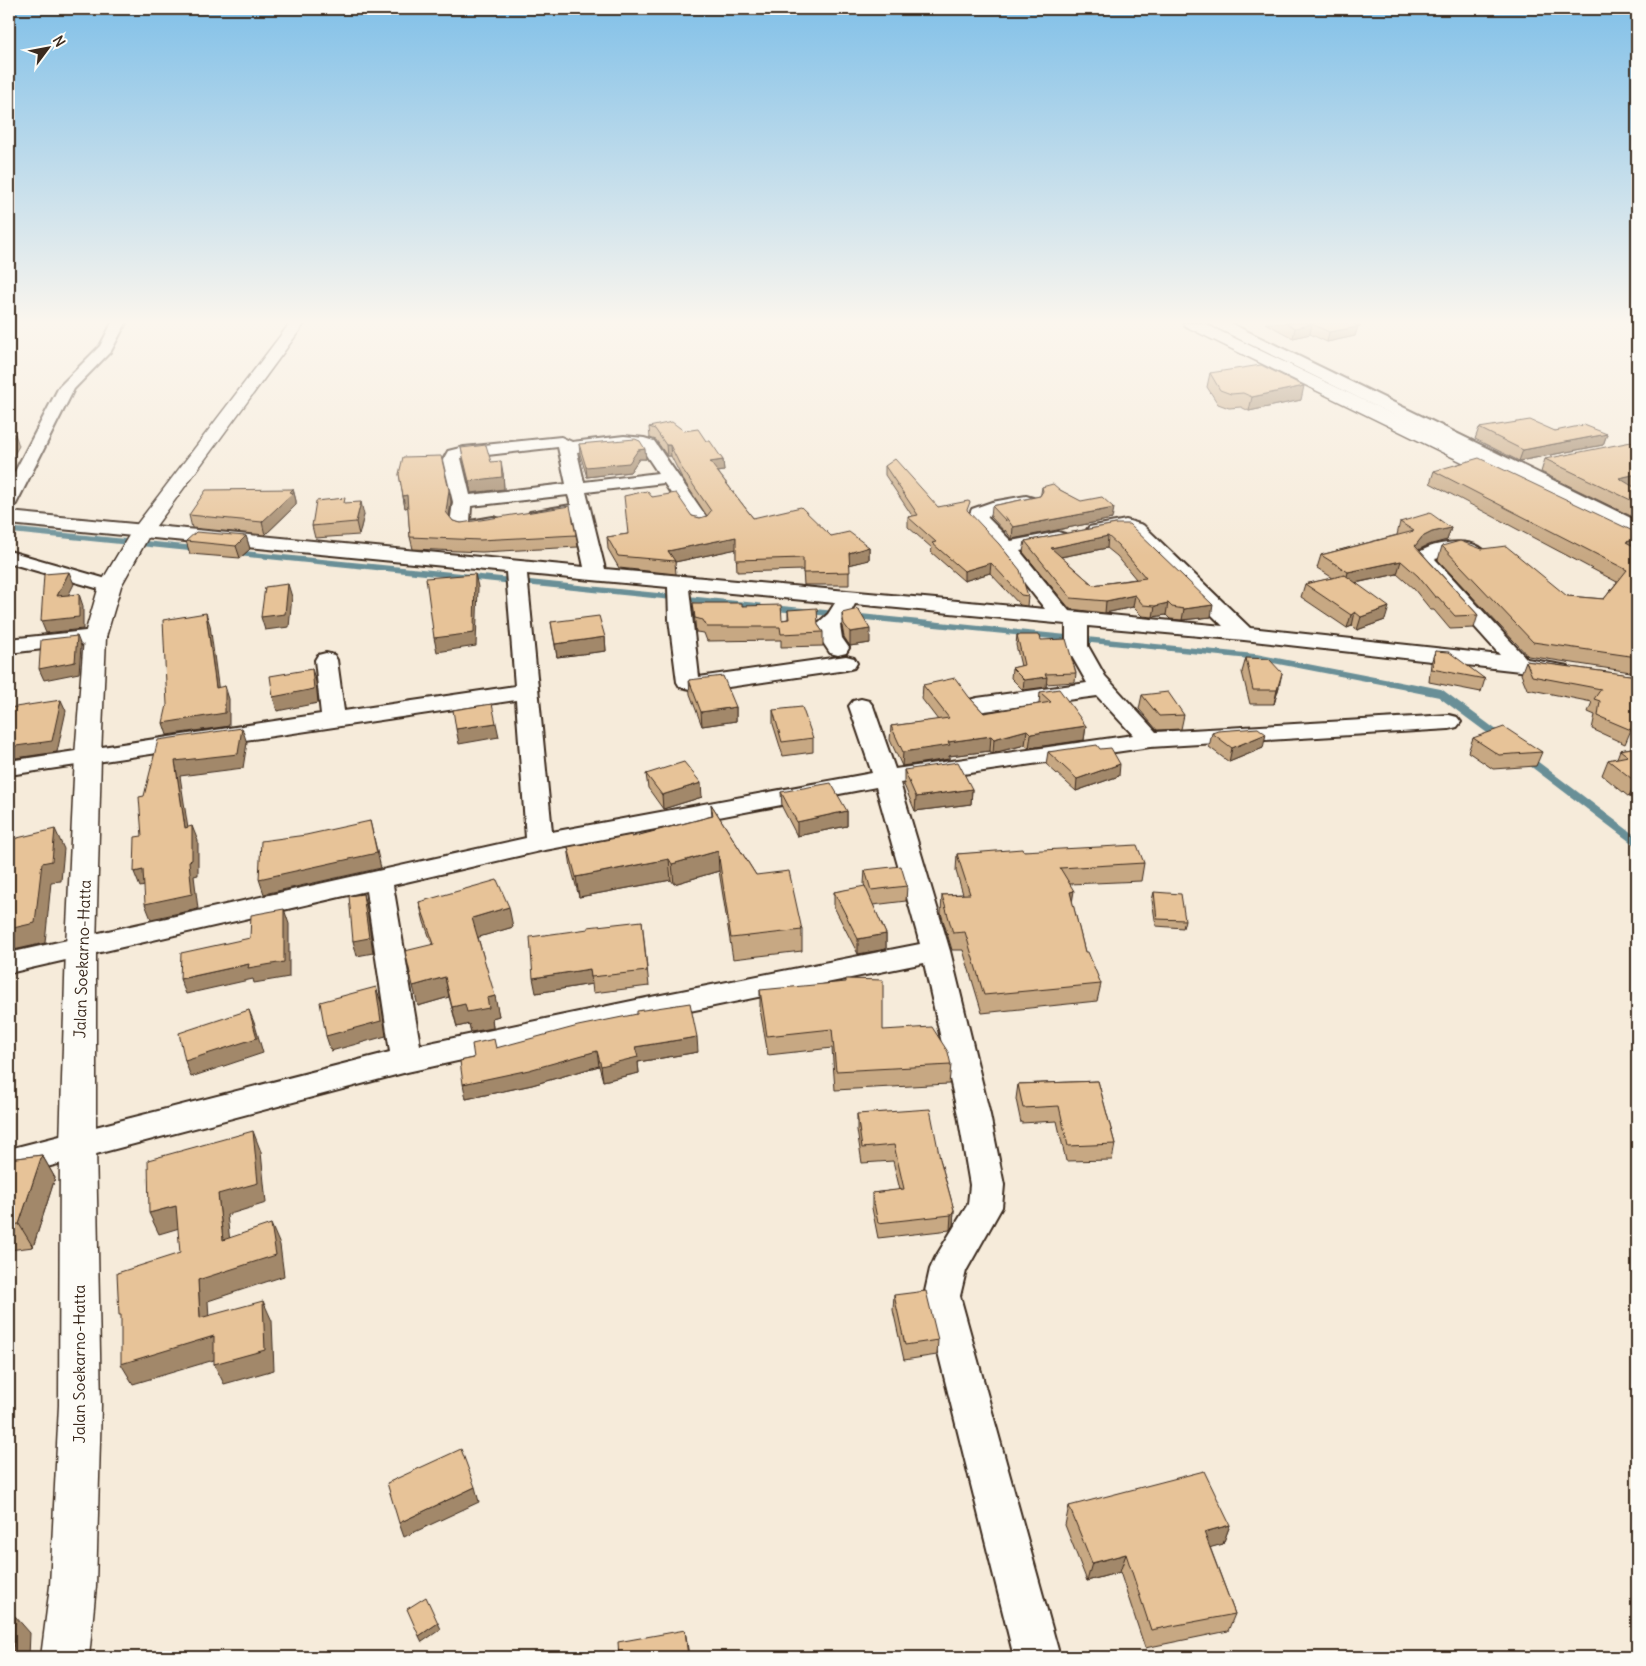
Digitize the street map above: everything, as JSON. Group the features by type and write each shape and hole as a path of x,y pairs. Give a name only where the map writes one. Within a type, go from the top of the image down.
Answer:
{"main road":[{"name":"Jalan Soekarno-Hatta","path":"65,1657 73,1586 80,1405 78,1145 88,756 95,637 110,586 136,539 240,401"},
{"path":"1359,401 1637,541"}],"street":[{"path":"9,500 60,401"},
{"path":"1372,401 1637,528"},
{"path":"567,448 638,441 648,445 700,522"},
{"path":"580,509 465,527 460,524 462,502 452,460 456,454 561,442 565,444 596,574"},
{"path":"1497,472 1545,464"},
{"path":"462,502 668,477"},
{"path":"1031,501 992,508 979,513 978,518 1007,548 1073,628 1096,679 1150,740"},
{"path":"9,518 136,539 678,581 843,607 1073,628 1244,634 1520,664 1576,673"},
{"path":"1007,548 1114,527 1132,527 1244,634"},
{"path":"1479,556 1465,547 1428,553 1423,558 1520,664"},
{"path":"9,556 110,586"},
{"path":"516,567 540,842"},
{"path":"678,581 680,619 688,682 701,684 842,656 831,638 829,623 843,607"},
{"path":"9,646 95,637"},
{"path":"326,660 334,720"},
{"path":"977,705 1104,688"},
{"path":"9,768 527,691"},
{"path":"861,706 886,778 936,951 974,1115 987,1185 985,1207 964,1239 948,1269 942,1296 1038,1657"},
{"path":"9,963 540,842 886,778 1150,740 1449,722"},
{"path":"378,880 407,1060"},
{"path":"9,1163 407,1060 646,1009 936,951"}],"building":[{"path":"1530,420 1555,431 1584,425 1607,434 1523,450 1479,428"},
{"path":"672,422 684,431 698,429 706,441 710,441 723,460 710,462 753,518 801,507 831,536 849,532 869,547 849,553 850,572 803,573 803,558 736,560 736,537 668,551 675,561 618,556 607,537 628,534 624,496 647,491 652,497 676,493 692,516 700,518 707,516 711,511 681,467 670,445 666,445 655,429 649,427"},
{"path":"9,434 15,434 9,444"},
{"path":"635,439 640,441 645,449 638,450 629,463 586,467 579,444"},
{"path":"1631,442 1637,444 1637,474 1619,478 1637,489 1637,503 1545,459"},
{"path":"486,445 491,462 501,461 502,477 469,481 461,448"},
{"path":"441,456 449,490 446,512 453,521 461,523 570,506 576,535 480,540 410,537 407,495 403,496 399,474 403,457"},
{"path":"1479,458 1637,533 1637,539 1626,542 1637,548 1637,657 1533,642 1442,546 1460,541 1482,549 1506,546 1567,596 1604,599 1627,570 1434,471"},
{"path":"895,459 938,507 970,502 967,510 1020,570 1028,596 1021,595 991,563 964,571 932,543 936,542 908,517 918,515 885,466"},
{"path":"1053,484 1081,501 1102,497 1114,508 1013,527 1005,516 1006,521 992,506 1040,496 1043,491 1042,487"},
{"path":"293,489 290,492 293,493 262,522 189,515 206,490"},
{"path":"345,498 344,503 361,502 356,522 312,526 316,501"},
{"path":"1430,513 1451,528 1432,532 1422,537 1415,546 1478,615 1455,616 1438,597 1435,597 1418,576 1401,561 1348,572 1321,555 1414,531 1400,522"},
{"path":"1116,524 1129,524 1213,605 1184,609 1172,607 1168,603 1155,606 1143,605 1135,595 1106,601 1071,598 1025,541","holes":["1108,536 1146,578 1093,585 1051,548"]},
{"path":"196,532 246,536 236,546 186,541"},
{"path":"69,572 57,596 79,594 79,617 41,621 44,574"},
{"path":"475,574 474,633 434,638 426,578"},
{"path":"1345,575 1389,607 1361,617 1355,612 1351,615 1305,584"},
{"path":"288,584 285,614 261,617 265,587"},
{"path":"693,603 742,603 742,606 781,605 782,620 789,619 788,610 817,608 818,625 823,632 781,634 780,627 707,627 703,620 695,618"},
{"path":"858,609 870,629 850,632 844,624 842,613"},
{"path":"206,613 216,688 225,686 225,713 163,723 167,705 163,620"},
{"path":"599,616 605,637 555,644 551,622"},
{"path":"1017,635 1040,635 1041,640 1066,639 1076,673 1045,674 1047,677 1024,680 1012,668 1024,665"},
{"path":"77,636 75,662 39,669 41,640"},
{"path":"1435,651 1449,652 1485,679 1432,669"},
{"path":"1246,658 1269,659 1282,673 1277,690 1253,690"},
{"path":"1526,661 1637,676 1637,701 1631,730 1598,716 1600,701 1594,699 1601,689 1532,676"},
{"path":"312,669 314,689 273,697 270,676"},
{"path":"723,676 736,707 701,712 689,680"},
{"path":"955,678 984,713 1051,702 1040,692 1059,689 1086,726 1031,734 1027,730 994,739 991,736 948,742 950,745 903,752 891,726 949,718 923,685"},
{"path":"1168,692 1184,715 1159,716 1142,695"},
{"path":"61,700 52,741 9,747 9,708"},
{"path":"492,704 496,723 456,729 453,710"},
{"path":"802,707 813,738 782,742 773,710"},
{"path":"1504,727 1542,752 1499,755 1473,738"},
{"path":"242,728 238,754 175,761 185,828 192,826 192,860 189,861 192,894 145,904 143,870 134,872 135,837 142,836 139,797 144,796 158,740"},
{"path":"1258,728 1266,734 1232,748 1212,733 1218,731"},
{"path":"1097,745 1100,749 1111,748 1120,764 1077,779 1048,752"},
{"path":"1637,747 1636,782 1608,760 1628,756 1620,750"},
{"path":"684,762 701,783 662,795 646,774"},
{"path":"958,762 972,789 916,797 904,770"},
{"path":"831,783 847,811 797,822 781,792"},
{"path":"711,804 756,875 789,871 802,930 731,938 718,851 672,864 669,859 576,877 568,847 632,835 632,837 713,816"},
{"path":"370,821 377,853 259,879 261,841 306,835"},
{"path":"55,829 52,861 42,863 35,923 9,929 9,840"},
{"path":"1137,845 1144,863 1060,868 1074,891 1070,892 1085,952 1088,952 1101,984 984,995 965,932 953,933 942,895 970,894 957,854 1022,849 1023,851"},
{"path":"901,866 907,886 871,890 865,870"},
{"path":"497,880 509,907 472,918 495,996 487,998 489,1008 467,1012 465,1004 452,1007 445,977 413,986 405,951 434,944 419,902"},
{"path":"865,886 886,934 858,939 834,892"},
{"path":"1154,892 1181,894 1185,920 1157,919"},
{"path":"363,894 369,938 353,941 349,896"},
{"path":"284,909 284,962 248,968 249,964 180,979 181,953 250,938 251,915"},
{"path":"642,921 647,971 591,977 590,969 533,978 530,937 588,929 588,927"},
{"path":"846,979 883,980 883,1030 932,1027 948,1052 951,1065 836,1071 832,1029 767,1036 760,990 846,982"},
{"path":"376,987 381,1021 326,1036 320,1002"},
{"path":"690,1003 697,1037 635,1047 638,1057 601,1066 597,1051 529,1070 463,1084 460,1061 474,1058 472,1044 494,1039 496,1048 578,1026 637,1014 637,1011"},
{"path":"249,1010 257,1038 185,1061 179,1033"},
{"path":"1098,1081 1115,1144 1068,1146 1059,1106 1023,1108 1018,1084"},
{"path":"930,1109 940,1159 954,1210 951,1215 878,1223 872,1193 904,1189 894,1145 862,1148 857,1114"},
{"path":"253,1131 258,1183 218,1194 223,1240 271,1224 276,1255 198,1280 200,1318 263,1301 265,1350 214,1364 214,1336 121,1364 121,1315 119,1315 117,1273 180,1253 176,1206 149,1213 148,1160"},
{"path":"42,1155 19,1224 9,1225 9,1159"},
{"path":"926,1291 938,1340 905,1345 894,1295"},
{"path":"461,1449 475,1487 399,1523 387,1483"},
{"path":"1204,1471 1230,1525 1204,1532 1235,1614 1151,1630 1126,1554 1092,1563 1069,1506"},
{"path":"426,1597 438,1623 419,1636 407,1609"},
{"path":"15,1616 13,1657 9,1657 9,1618"},
{"path":"685,1630 688,1657 619,1657 618,1642"}],"waterway":[{"path":"9,530 197,549"},
{"path":"236,553 759,606"},
{"path":"773,608 839,614"},
{"path":"853,616 1257,657 1416,688"},
{"path":"1410,687 1440,693 1498,736"},
{"path":"1529,760 1637,842"}]}
